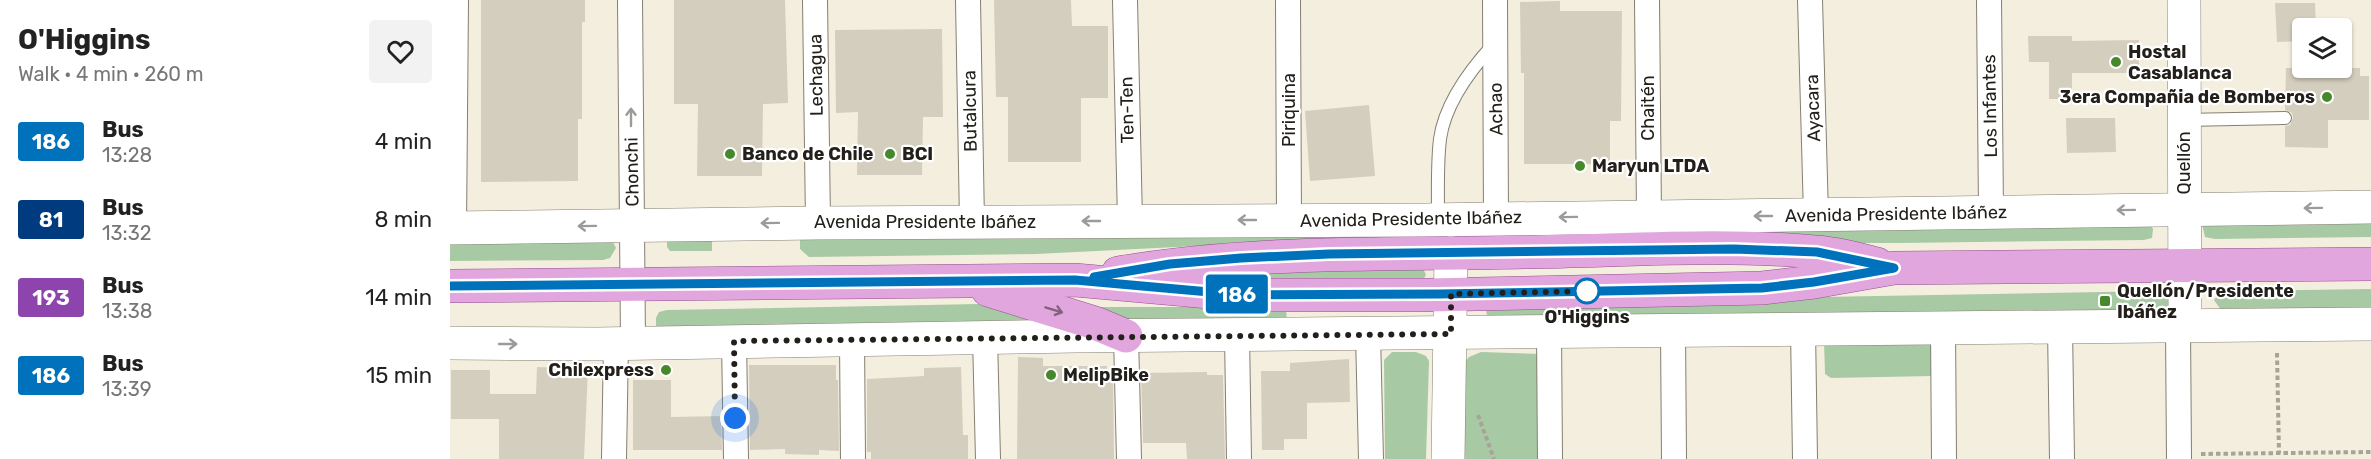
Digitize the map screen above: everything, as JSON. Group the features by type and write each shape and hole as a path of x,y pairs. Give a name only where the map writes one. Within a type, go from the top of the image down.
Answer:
{"main road":[{"name":"Avenida Presidente Ibáñez","path":"1075,280 1170,264 1232,258 1329,254 1768,249 1817,252 1894,268"},
{"name":"Avenida Presidente Ibáñez","path":"450,286 1075,280 1243,295 1451,294 1762,288 1814,282 1894,268 2371,264"},
{"path":"957,281 1095,323 1126,336"}],"street":[{"path":"452,228 456,0"},
{"name":"Chonchi","path":"614,459 632,284 630,0"},
{"name":"Lechagua","path":"815,0 818,223"},
{"name":"Butalcura","path":"969,0 972,222"},
{"name":"Ten-Ten","path":"1125,0 1130,221"},
{"name":"Piriquina","path":"1288,0 1289,220"},
{"name":"Achao","path":"1495,0 1496,218"},
{"name":"Chaitén","path":"1647,0 1649,216"},
{"name":"Ayacara","path":"1810,0 1816,215"},
{"name":"Los Infantes","path":"1989,0 1991,212"},
{"name":"Quellón","path":"2182,326 2185,266 2184,0"},
{"name":"Avenida Presidente Ibáñez","path":"452,228 1816,215 2371,207"},
{"path":"1448,459 1451,254"},
{"path":"450,344 2371,324"},
{"path":"2179,457 2182,326"},
{"path":"2060,327 2062,459"},
{"path":"1943,328 1944,459"},
{"path":"1803,329 1805,459"},
{"path":"1673,331 1674,459"},
{"path":"1549,332 1550,459"},
{"path":"1368,334 1371,459"},
{"path":"1237,335 1239,459"},
{"path":"1126,336 1129,459"},
{"path":"985,337 988,459"},
{"path":"852,339 853,459"},
{"path":"734,341 736,459"}],"lane":[{"path":"1438,219 1440,138 1447,117 1467,77 1495,43"},
{"path":"2184,120 2285,118"}],"path":[{"path":"2277,351 2279,453"},
{"path":"2179,457 2279,453 2371,453"}],"green space":[{"path":"2371,217 2371,237 2215,239 2205,237 2202,224"},
{"path":"2148,221 2153,229 2152,238 2144,240 1899,243 1257,243 1036,254 809,257 800,249 800,232"},
{"path":"712,234 712,251 670,251 667,247 667,239"},
{"path":"450,235 613,242 616,248 610,258 603,260 450,261"},
{"path":"1423,268 1426,275 1423,280 1237,278 1200,274"},
{"path":"2371,289 2371,309 2221,310 2214,300 2220,292 2228,291"},
{"path":"2159,291 2171,297 2167,308 2158,310 1491,318 1487,315 1486,310 1493,303"},
{"path":"978,304 1010,306 1065,320 656,328 656,318 659,312 667,310"},
{"path":"1091,307 1286,307 1287,323 1138,324"},
{"path":"1932,336 1932,376 1831,378 1825,374 1824,342"},
{"path":"1392,352 1416,352 1426,356 1429,361 1426,459 1385,459 1384,360"},
{"path":"1481,352 1541,354 1543,459 1459,459 1463,364 1469,357"}],"building":[{"path":"481,0 585,0 585,22 582,22 582,119 578,119 578,181 481,182"},
{"path":"674,0 785,0 788,103 763,104 762,176 697,176 698,104 674,104"},
{"path":"994,0 1071,0 1072,26 1108,26 1108,98 1081,98 1081,162 1008,162 1008,97 996,97"},
{"path":"1560,1 1560,11 1622,11 1621,121 1610,121 1610,164 1524,164 1524,73 1521,73 1520,2"},
{"path":"2275,3 2315,3 2316,18 2292,18 2292,41 2277,42"},
{"path":"942,29 943,117 923,117 922,175 857,175 858,112 836,113 835,30"},
{"path":"2028,36 2072,36 2072,41 2139,40 2139,73 2072,73 2072,99 2049,99 2049,62 2029,62"},
{"name":"3era Compañia de Bomberos","path":"2286,68 2292,68 2292,78 2352,78 2352,68 2360,68 2360,76 2369,76 2369,120 2328,120 2328,148 2285,147 2285,126 2290,125 2293,118 2292,113 2285,110"},
{"path":"1369,105 1375,176 1310,181 1305,111"},
{"path":"2066,118 2115,118 2116,152 2067,153"},
{"path":"1018,357 1043,358 1043,366 1107,366 1107,373 1113,373 1114,459 1017,459"},
{"path":"1349,359 1350,402 1307,403 1307,439 1284,439 1284,450 1262,450 1261,371 1290,371 1290,363"},
{"path":"749,365 836,365 839,451 819,450 819,455 785,454 785,449 750,450"},
{"path":"537,367 588,369 584,459 499,459 499,419 451,419 451,370 490,370 490,394 536,394"},
{"path":"961,367 963,435 968,435 968,459 871,459 871,452 867,452 867,379 924,376 924,368"},
{"path":"1207,372 1207,375 1223,375 1225,459 1187,459 1186,443 1143,443 1141,373"},
{"path":"633,380 671,380 671,417 721,416 722,450 633,450"}],"bus line":[{"name":"186","path":"450,286 1075,280 1243,295 1439,294 1762,288 1814,282 1894,268 1817,252 1734,249 1329,254 1204,260 1094,277"}],"place":[{"name":"Hostal Casablanca","path":"2116,62"},
{"name":"3era Compañia de Bomberos","path":"2327,97"},
{"name":"Banco de Chile","path":"730,154"},
{"name":"BCI","path":"890,154"},
{"name":"Maryun LTDA","path":"1580,166"},
{"name":"O'Higgins","path":"1587,291"},
{"name":"Quellón/Presidente Ibáñez","path":"2105,301"},
{"name":"Chilexpress","path":"666,370"},
{"name":"MelipBike","path":"1051,375"}],"route":[{"path":"735,418 734,341 1451,334 1451,294 1587,291"}]}
